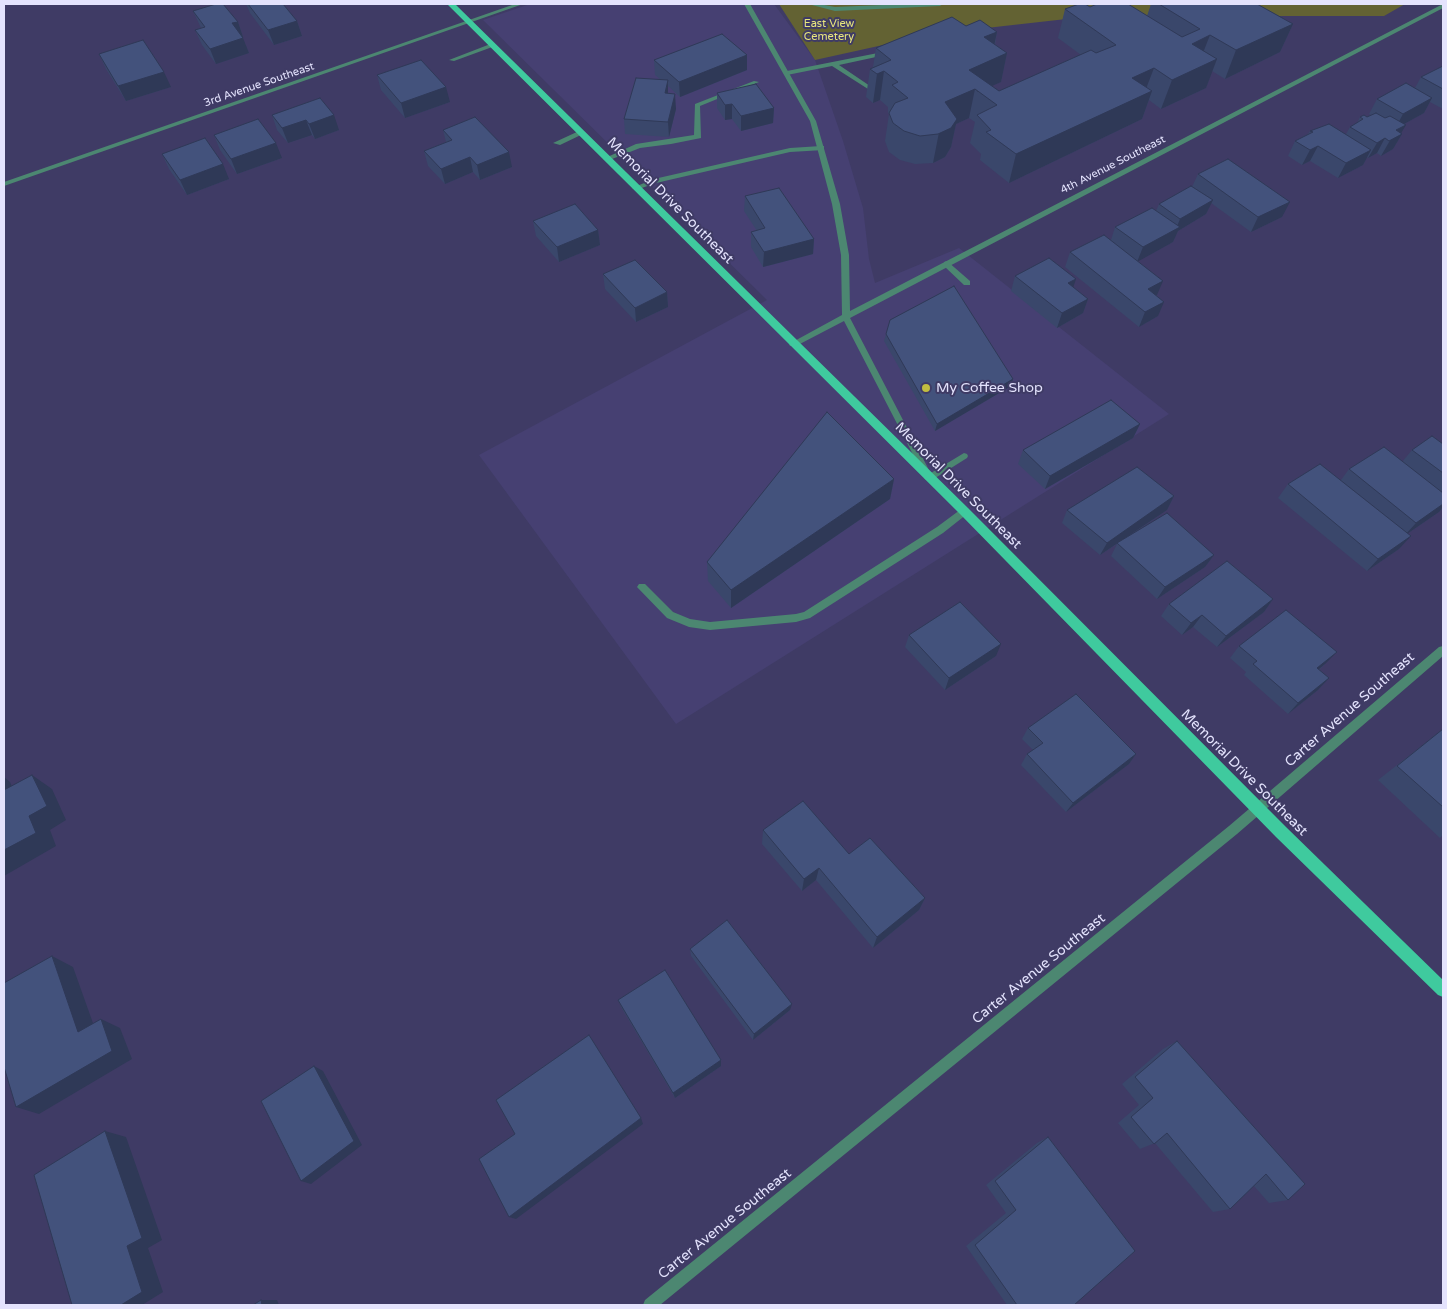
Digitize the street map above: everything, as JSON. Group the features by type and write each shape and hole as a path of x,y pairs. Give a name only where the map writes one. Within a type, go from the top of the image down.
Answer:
{"main road":[{"name":"Memorial Drive Southeast","path":"451,4 964,512 1258,809 1443,989"}],"street":[{"name":"3rd Avenue Southeast","path":"4,184 520,4"},
{"path":"747,4 812,121 836,204 845,255 846,316 929,478 964,456"},
{"path":"811,4 835,8 940,4"},
{"name":"4th Avenue Southeast","path":"793,344 1443,6"},
{"path":"452,60 493,45"},
{"path":"787,73 898,51"},
{"path":"832,64 868,87"},
{"path":"607,159 640,146 698,136 697,105 756,82"},
{"path":"557,143 581,133"},
{"path":"636,188 654,181 790,150 820,148"},
{"path":"947,264 967,282"},
{"path":"642,587 670,616 689,623 710,626 796,618 816,609 940,530 964,512"},
{"name":"Carter Avenue Southeast","path":"650,1305 1258,809 1443,650"}],"shaded area":[{"path":"530,4 774,4 815,60 843,141 863,208 869,259 875,283 959,248 1169,414 676,724 479,455 767,300 483,20"}],"green space":[{"name":"East View Cemetery","path":"779,4 1405,4 1384,16 1093,16 933,34 815,60"}],"building":[{"path":"216,4 223,4 238,22 232,23 243,38 210,49 195,30 205,27 193,11"},
{"path":"248,4 283,4 297,21 268,30"},
{"path":"1085,4 1090,7 1097,4 1128,4 1182,37 1200,29 1159,4 1257,4 1293,24 1236,50 1210,35 1192,44 1217,59 1172,80 1154,68 1132,78 1152,91 1016,154 986,132 991,130 977,115 997,105 975,89 945,102 957,119 951,128 938,134 920,136 904,131 893,123 889,113 895,103 908,98 892,85 898,82 884,71 877,74 870,69 891,60 876,48 952,17 966,26 980,20 997,32 984,37 1007,53 969,70 999,91 1091,50 1096,53 1116,45 1065,9"},
{"path":"722,34 747,55 679,82 654,60"},
{"path":"143,40 164,72 118,86 99,54"},
{"path":"421,60 446,87 401,103 377,75"},
{"path":"1443,66 1443,89 1421,77"},
{"path":"636,78 668,80 665,93 675,94 668,122 624,119"},
{"path":"1406,83 1432,98 1403,114 1377,99"},
{"path":"756,84 774,108 741,116 732,104 725,105 717,93"},
{"path":"320,98 334,115 309,124 306,120 282,128 272,115"},
{"path":"1376,113 1385,118 1390,116 1406,125 1396,130 1402,134 1389,141 1385,138 1377,143 1350,127 1363,119 1360,117 1364,115 1367,117"},
{"path":"475,117 509,152 477,165 470,157 441,169 424,151 452,140 443,130"},
{"path":"258,119 276,143 231,159 214,135"},
{"path":"1329,124 1371,150 1346,163 1318,146 1310,150 1295,141 1313,132 1310,131"},
{"path":"205,138 223,164 180,180 162,154"},
{"path":"1228,159 1290,202 1258,217 1198,174"},
{"path":"1191,186 1213,200 1180,219 1159,204"},
{"path":"779,188 814,239 764,252 751,232 765,228 745,196"},
{"path":"575,204 598,230 557,247 533,221"},
{"path":"1152,208 1180,227 1143,247 1115,227"},
{"path":"1104,235 1163,281 1148,289 1164,302 1145,312 1070,252"},
{"path":"1049,258 1076,279 1068,283 1088,299 1062,313 1015,276"},
{"path":"635,260 667,292 635,308 603,274"},
{"path":"954,286 1013,379 937,424 886,334 890,320"},
{"path":"1111,400 1140,424 1050,476 1023,450"},
{"path":"827,412 894,479 731,590 707,562"},
{"path":"1432,436 1443,444 1443,473 1412,450"},
{"path":"1384,447 1443,493 1443,504 1416,523 1349,469"},
{"path":"1320,464 1411,536 1378,559 1288,484"},
{"path":"1137,467 1174,496 1107,543 1067,510"},
{"path":"1167,513 1214,555 1165,587 1117,543"},
{"path":"1227,561 1273,599 1226,636 1202,615 1191,623 1169,604"},
{"path":"960,602 1001,644 949,678 909,635"},
{"path":"1286,610 1337,652 1317,668 1329,678 1298,703 1253,664 1257,661 1239,646"},
{"path":"1076,694 1136,754 1073,803 1027,754 1043,743 1028,728"},
{"path":"1443,729 1443,807 1397,766"},
{"path":"32,775 47,806 29,816 36,833 4,850 4,790"},
{"path":"803,801 849,854 870,838 925,898 877,937 819,868 804,879 763,830"},
{"path":"727,920 792,1004 754,1034 690,949"},
{"path":"52,956 78,1032 101,1019 112,1051 16,1107 4,1067 4,983"},
{"path":"665,970 721,1060 673,1093 618,1000"},
{"path":"589,1035 641,1118 509,1217 479,1159 515,1134 496,1100"},
{"path":"1177,1041 1305,1184 1288,1200 1266,1174 1230,1209 1167,1133 1154,1144 1131,1117 1153,1098 1135,1077"},
{"path":"314,1066 354,1141 301,1181 261,1101"},
{"path":"105,1131 142,1238 127,1246 142,1292 121,1305 72,1305 34,1175"},
{"path":"1048,1137 1135,1251 1074,1305 1017,1305 975,1245 1016,1210 995,1181"},
{"path":"261,1300 262,1305 253,1305"}],"place":[{"name":"My Coffee Shop","path":"926,388"}]}
